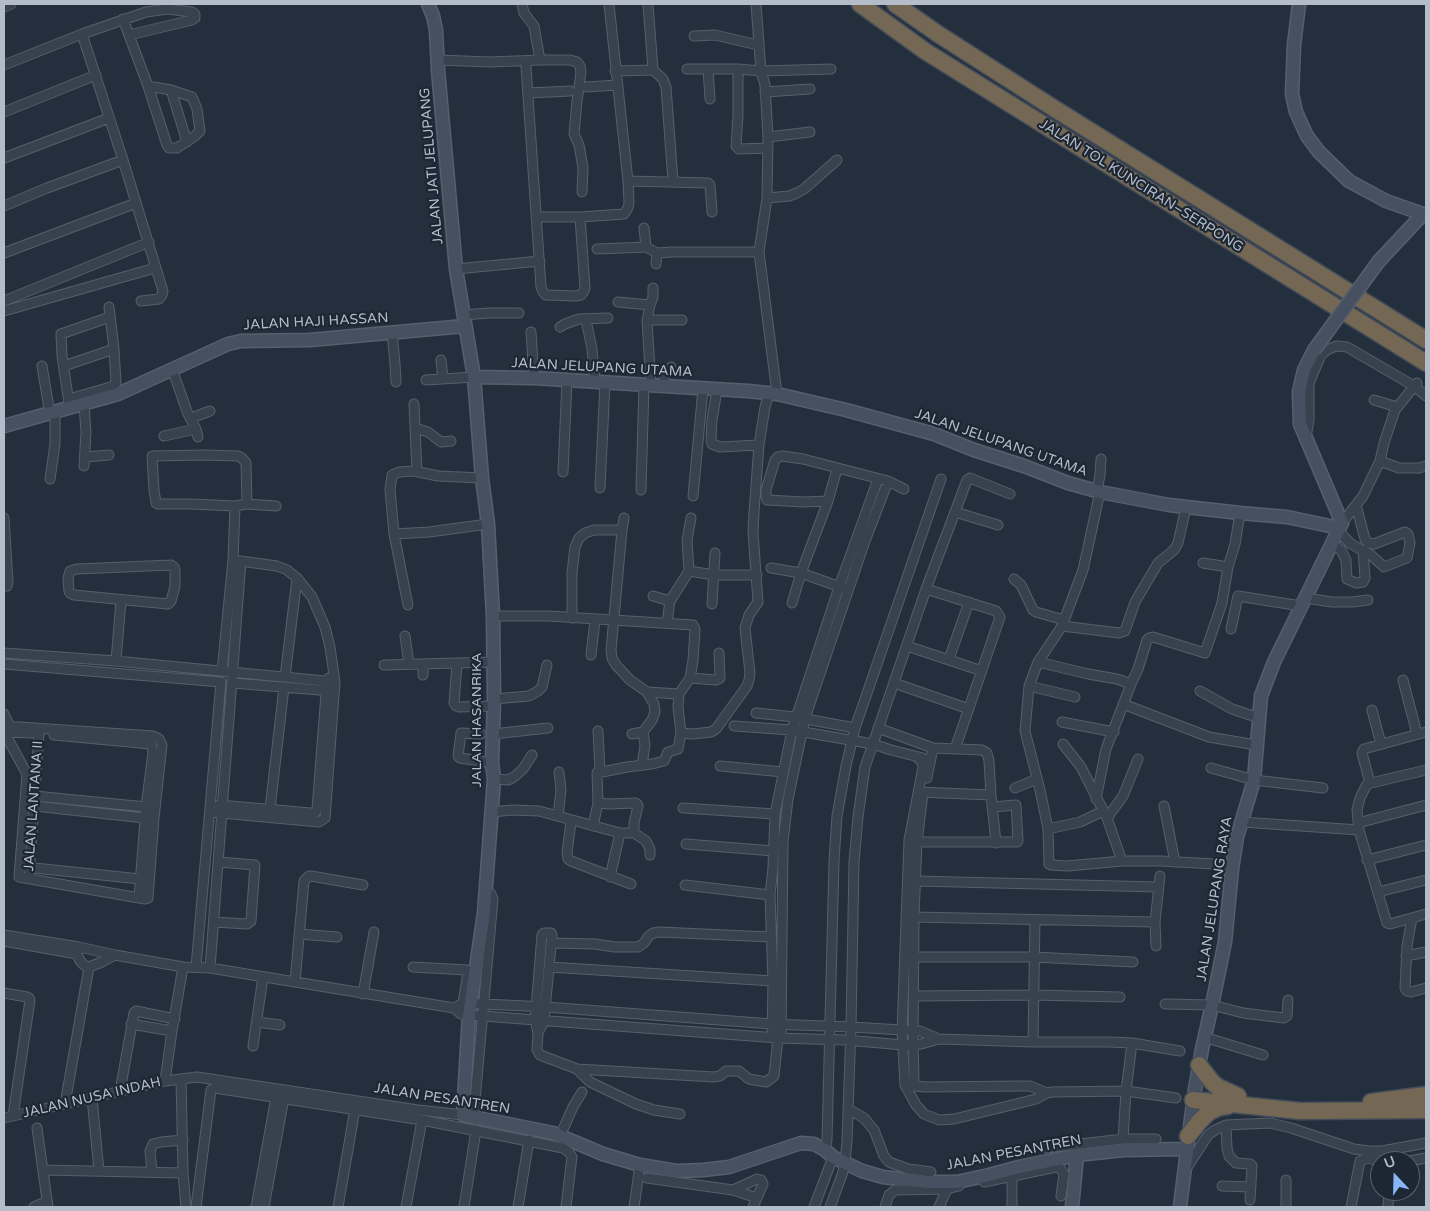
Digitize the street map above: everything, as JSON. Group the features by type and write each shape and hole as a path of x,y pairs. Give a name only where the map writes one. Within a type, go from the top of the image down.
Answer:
{"highway":[{"name":"JALAN TOL KUNCIRAN–SERPONG","path":"860,4 941,61 1426,363"},
{"name":"JALAN TOL KUNCIRAN–SERPONG","path":"896,4 938,34 1055,110 1426,340"},
{"path":"1199,1065 1212,1082 1241,1100 1300,1111 1426,1110"},
{"path":"1193,1097 1342,1103 1378,1102 1426,1095"},
{"path":"1188,1142 1199,1122 1209,1112 1241,1100"}],"street":[{"path":"4,7 11,4"},
{"name":"JALAN JATI JELUPANG","path":"428,4 436,30 456,269 464,320"},
{"path":"522,4 524,13 534,26 540,60"},
{"path":"536,217 624,214 628,208 628,181 609,4"},
{"path":"648,4 653,70 663,79 666,87 672,181"},
{"path":"681,733 693,734 714,731 746,686 750,673 745,628 749,615 758,602 754,512 759,446 765,407 773,394 759,252 767,198 768,137 765,92 758,45 756,4"},
{"path":"1299,4 1294,45 1292,94 1296,112 1307,136 1319,152 1349,181 1386,201 1425,215 1379,261 1314,350 1304,370 1299,392 1300,424 1340,527 1351,544 1371,555 1384,567 1407,558 1410,543 1408,534 1405,532 1374,544 1368,543 1365,539 1356,505"},
{"path":"4,65 123,19 167,6 178,7 195,14 194,19 129,35"},
{"path":"123,19 169,148 187,142 200,131 197,108 192,97 171,90 148,86"},
{"path":"82,34 163,291 159,299 141,301"},
{"path":"694,36 715,35 758,45"},
{"path":"438,60 490,62 570,60 576,62 582,72 574,134 579,145 583,168 582,192"},
{"path":"526,67 542,288 546,295 582,295 585,288 580,217"},
{"path":"687,69 761,71 831,69"},
{"path":"708,69 710,100"},
{"path":"738,69 736,146 739,149 768,148"},
{"path":"615,72 653,70"},
{"path":"4,112 96,75"},
{"path":"586,87 618,85"},
{"path":"765,92 810,89"},
{"path":"171,90 187,142"},
{"path":"528,93 570,91"},
{"path":"4,158 109,118"},
{"path":"768,137 810,132"},
{"path":"4,206 123,160"},
{"path":"767,198 797,193 837,160"},
{"path":"628,181 708,182 710,185 712,212"},
{"path":"4,253 136,203"},
{"path":"644,228 646,247"},
{"path":"4,301 149,242"},
{"path":"597,249 646,247 657,253 759,252"},
{"path":"656,264 657,253"},
{"path":"456,269 540,261"},
{"path":"4,311 155,268"},
{"path":"641,490 653,386 648,320 653,288"},
{"path":"618,302 650,305"},
{"path":"109,306 116,379 114,386 69,403 61,334 110,318"},
{"path":"464,320 489,313 519,313"},
{"path":"560,328 573,320 608,318"},
{"name":"JALAN HAJI HASSAN","path":"4,426 52,413 69,403 84,404 118,394 228,344 241,341 297,340 392,332 464,320"},
{"name":"JALAN HASANRIKA","path":"464,320 474,376 482,478 488,524 493,616 494,703 487,734 494,779 486,891 467,1008 469,1114"},
{"path":"586,320 600,382 600,488"},
{"path":"648,320 682,320"},
{"path":"392,332 396,382"},
{"path":"530,332 534,378"},
{"path":"1306,437 1309,420 1309,383 1322,355 1327,350 1336,346 1347,347 1416,385 1426,396"},
{"path":"64,366 114,348"},
{"path":"441,360 443,379"},
{"path":"42,366 52,413 55,444 50,479"},
{"path":"653,386 671,367"},
{"path":"164,436 197,433 172,369"},
{"path":"426,380 474,376"},
{"name":"JALAN JELUPANG UTAMA","path":"474,376 534,378 773,394 850,411 934,434 1068,483 1099,491 1186,507 1287,517 1340,527"},
{"path":"563,472 567,380"},
{"name":"JALAN JELUPANG RAYA","path":"1180,1207 1193,1097 1225,942 1233,865 1238,837 1254,780 1261,696 1274,662 1340,527 1363,496 1380,461 1393,414 1416,385"},
{"path":"693,496 703,389"},
{"path":"717,390 712,420 712,444 720,447 759,446"},
{"path":"1374,400 1398,407"},
{"path":"84,404 86,432 84,461 109,455"},
{"path":"414,404 417,472"},
{"path":"191,418 210,411"},
{"path":"415,428 428,432 441,442 451,441"},
{"path":"247,504 246,463 242,458 238,456 152,456 154,490 156,503 158,504 235,506 247,504 276,506"},
{"path":"828,501 767,500 766,490 775,460 783,456 819,463 888,481 904,489"},
{"path":"1101,460 1099,491 1083,570 1063,623 1038,662 1029,686 1026,731 1048,829 1048,861 1051,865 1067,866 1122,861 1233,865"},
{"path":"1380,461 1399,468 1426,466"},
{"path":"792,603 828,501 837,469"},
{"path":"408,605 394,534 390,490 392,476 399,472 417,472 438,476 482,478"},
{"path":"814,1207 824,1180 818,1149 827,1140 832,1039 834,862 837,816 862,742 878,728 926,589 967,480 970,478 1010,494"},
{"path":"540,1021 536,1006 542,934 551,933 546,1007 540,1021 538,1033 537,1050 540,1055 577,1069 714,1077 720,1076 726,1071 739,1071 749,1079 766,1082 774,1076 777,1038 770,937 770,894 778,868 774,850 776,814 795,717 878,479"},
{"path":"830,1207 845,1163 854,872 858,817 866,767 862,742 855,728 941,479"},
{"path":"776,1024 778,868 788,799 805,718 865,541 888,481"},
{"path":"210,968 233,672 237,560 235,506"},
{"path":"1014,579 1021,585 1033,610 1036,612 1063,623 1119,633 1125,631 1134,602 1158,563 1174,550 1178,543 1186,507"},
{"path":"955,512 998,525"},
{"path":"1096,799 1106,749 1138,669 1147,640 1153,637 1205,653 1222,603 1240,513"},
{"path":"4,518 8,582 7,586 4,586"},
{"path":"624,518 613,620 612,658 630,680 647,692 654,704 655,712 652,720 643,732 632,734"},
{"path":"667,623 670,601 689,571 688,540 690,518"},
{"path":"394,534 429,532 488,524"},
{"path":"572,618 572,573 575,547 579,538 585,533 594,530 622,530"},
{"path":"1332,543 1341,550 1346,560 1347,579 1356,583 1363,582 1364,578 1362,550"},
{"path":"712,604 715,553"},
{"path":"237,560 277,566 287,570 297,578 312,597 325,627 330,647 332,671 324,818 322,822"},
{"path":"222,671 237,560"},
{"path":"1203,563 1228,568"},
{"path":"172,565 174,567 175,586 170,603 121,600 70,594 68,586 70,571 77,569 172,565"},
{"path":"771,568 801,573 849,589"},
{"path":"689,571 714,575 757,575"},
{"path":"285,677 297,578"},
{"path":"926,589 996,611 1000,617 955,749"},
{"path":"653,596 670,601"},
{"path":"1231,629 1238,596 1304,602 1368,600"},
{"path":"116,662 121,600"},
{"path":"949,659 969,602"},
{"path":"493,616 549,616 689,624 695,626 690,678 679,694 678,707 681,733 677,750 668,752 664,761 600,772"},
{"path":"591,655 594,620"},
{"path":"405,636 409,664"},
{"path":"907,646 982,671"},
{"path":"4,653 285,677 331,686"},
{"path":"690,678 716,680 720,678 719,653"},
{"path":"384,665 493,662"},
{"path":"1038,662 1117,679 1131,684"},
{"path":"4,664 221,682 196,967"},
{"path":"457,664 454,703 459,707 529,696 542,687 547,665"},
{"path":"423,665 423,676"},
{"path":"171,666 171,678"},
{"path":"1370,783 1362,753 1364,749 1422,733 1403,680"},
{"path":"232,683 284,688 331,686"},
{"path":"894,683 969,709"},
{"path":"315,813 331,686"},
{"path":"1029,686 1075,697"},
{"path":"270,809 284,688"},
{"path":"1200,691 1232,710 1258,718"},
{"path":"647,692 679,694"},
{"path":"1123,704 1209,737 1256,745"},
{"path":"1372,710 1381,744"},
{"path":"756,713 805,718 855,728"},
{"name":"JALAN LANTANA II","path":"4,714 7,730 27,774 25,866 29,878 19,876 25,866 34,806 39,734"},
{"path":"1062,722 1114,732"},
{"path":"734,726 792,730 862,742 931,760"},
{"path":"492,763 460,758 458,756 461,733 487,734 548,728"},
{"path":"878,728 933,748 982,750 987,753 996,842"},
{"path":"7,730 150,744 160,739"},
{"path":"7,730 153,736 160,739 162,745 148,898 29,878"},
{"path":"593,826 598,803 597,773 600,772 598,731"},
{"path":"642,764 645,745 643,732"},
{"path":"139,898 146,807 153,752 150,744"},
{"path":"1062,744 1081,767 1105,815 1122,861"},
{"path":"933,748 909,840 911,903 902,1031 908,1087 916,1105 924,1114 939,1120 954,1119 1020,1104 1047,1093 1126,1091 1176,1098"},
{"path":"494,779 508,780 514,777 523,769 532,755"},
{"path":"918,758 923,765 925,773"},
{"path":"1048,829 1105,815 1124,796 1138,759"},
{"path":"720,766 784,772"},
{"path":"1211,768 1254,780 1323,788"},
{"path":"1426,770 1367,784 1360,798 1357,810 1358,827 1386,923 1390,924 1426,914"},
{"path":"558,816 561,790 559,772"},
{"path":"1015,788 1037,778"},
{"path":"921,792 991,795"},
{"path":"908,1087 913,1045 914,996 914,917 911,903 916,881 921,792"},
{"path":"35,796 146,807"},
{"path":"598,803 637,804 634,833"},
{"path":"917,842 1017,842 1017,806 1015,804 992,807"},
{"path":"34,806 145,818"},
{"path":"1164,806 1176,862"},
{"path":"1242,822 1358,827 1426,806"},
{"path":"210,808 322,822"},
{"path":"683,808 776,814"},
{"path":"223,809 270,809 315,813"},
{"path":"491,812 513,810 539,811 620,833 634,833 646,842 650,849 650,855"},
{"path":"315,813 322,822"},
{"path":"571,820 568,859 631,884"},
{"path":"610,877 620,833"},
{"path":"686,844 774,850"},
{"path":"1367,860 1426,845"},
{"path":"214,922 247,924 252,921 255,864 219,862"},
{"path":"25,866 140,879"},
{"path":"295,982 304,881 306,878 311,876 363,885"},
{"path":"1156,946 1155,922 1160,876"},
{"path":"1378,892 1426,880"},
{"path":"916,881 1158,886"},
{"path":"685,885 770,894"},
{"path":"914,917 1155,922"},
{"path":"1412,918 1406,956 1405,988 1411,992 1426,988"},
{"path":"1033,1042 1035,920"},
{"path":"363,994 374,932"},
{"path":"551,944 595,944 615,947 638,947 644,944 653,933 660,932 770,937"},
{"path":"299,934 337,937"},
{"path":"4,935 78,950"},
{"path":"4,941 183,966 210,968 363,994 467,1008 536,1006 776,1024 920,1031 938,1039"},
{"path":"78,950 80,962 89,967 115,955"},
{"path":"1406,956 1426,952"},
{"path":"914,957 1033,957 1133,962"},
{"path":"165,1081 183,966"},
{"path":"65,1104 89,967"},
{"path":"413,967 467,970 467,1008"},
{"path":"549,967 773,981"},
{"path":"253,1046 263,977"},
{"path":"4,993 30,998 8,1117"},
{"path":"914,996 1033,995 1120,998"},
{"path":"1165,1004 1212,1005 1243,1013 1284,1018 1287,1016 1288,1000"},
{"path":"467,1008 482,1016 777,1038 832,1039 903,1045 913,1045 938,1039 1132,1043 1180,1051"},
{"path":"467,1008 482,1016"},
{"path":"120,1091 134,1012 175,1019"},
{"path":"469,1114 482,1016"},
{"path":"257,1022 280,1026"},
{"path":"131,1024 172,1031"},
{"path":"1204,1037 1263,1055"},
{"path":"1123,1139 1132,1043"},
{"path":"577,1069 590,1082 636,1104 654,1110 680,1114"},
{"name":"JALAN PESANTREN","path":"186,1078 197,1077 418,1110 469,1114 560,1136 602,1154 640,1165 676,1171 730,1167 818,1149 862,1171 884,1177 928,1182 957,1182 990,1176 1019,1167 1077,1154 1188,1142"},
{"path":"186,1078 183,1140 186,1207"},
{"name":"JALAN NUSA INDAH","path":"8,1117 165,1081 186,1078"},
{"path":"908,1087 1030,1086 1047,1093"},
{"path":"196,1207 211,1090 215,1088 422,1120 563,1148 572,1157 566,1207"},
{"path":"560,1136 582,1092"},
{"path":"256,1207 280,1097"},
{"path":"264,1207 280,1097"},
{"path":"92,1098 99,1171"},
{"path":"338,1207 355,1109"},
{"path":"848,1109 864,1118 874,1130 884,1156 889,1162 908,1169 931,1172"},
{"path":"406,1207 422,1120"},
{"path":"1184,1174 1208,1135 1226,1125 1270,1123 1354,1149 1369,1151 1382,1151 1426,1143"},
{"path":"1226,1125 1227,1148 1230,1156 1236,1163 1250,1164 1252,1166 1250,1200"},
{"path":"34,1207 47,1204 37,1128"},
{"path":"464,1207 476,1130"},
{"path":"1046,1148 1123,1139 1156,1139"},
{"path":"152,1172 150,1151 154,1144 183,1140"},
{"path":"518,1207 529,1140"},
{"path":"1072,1207 1077,1154"},
{"path":"1351,1207 1360,1161 1370,1159"},
{"path":"634,1207 640,1165"},
{"path":"885,1207 889,1196 895,1190 947,1189 1056,1167 1060,1168 1064,1174 1061,1196"},
{"path":"42,1170 183,1173"},
{"path":"1012,1177 1012,1207"},
{"path":"647,1178 733,1190 758,1198"},
{"path":"733,1190 759,1179 761,1180 762,1184 758,1198 753,1207"},
{"path":"824,1180 838,1185"},
{"path":"1286,1180 1286,1207"},
{"path":"1222,1186 1250,1187"},
{"path":"940,1207 947,1189"}]}
